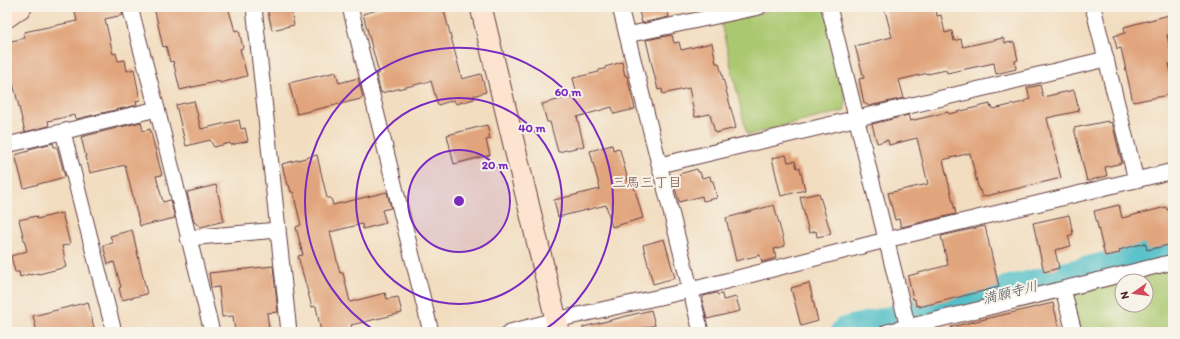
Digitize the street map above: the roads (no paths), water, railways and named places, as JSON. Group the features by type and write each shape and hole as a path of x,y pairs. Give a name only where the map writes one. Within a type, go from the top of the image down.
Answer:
{"main road":[{"path":"7,16 21,7"},
{"path":"481,7 558,326"}],"street":[{"path":"130,7 157,109 212,332"},
{"path":"254,7 289,332"},
{"path":"350,7 431,332"},
{"path":"620,7 701,332"},
{"path":"627,35 759,7"},
{"path":"829,7 907,323"},
{"path":"1093,7 1136,180"},
{"path":"660,165 1106,58"},
{"path":"7,145 157,109"},
{"path":"63,132 114,332"},
{"path":"510,332 558,326 886,240 1173,171"},
{"path":"188,238 278,230"},
{"path":"887,332 907,323 1062,289 1173,262"},
{"path":"1062,289 1074,332"}],"waterway":[{"name":"満願寺川","path":"846,332 1173,251"}],"district":[{"name":"三馬三丁目","path":"647,182"}]}
